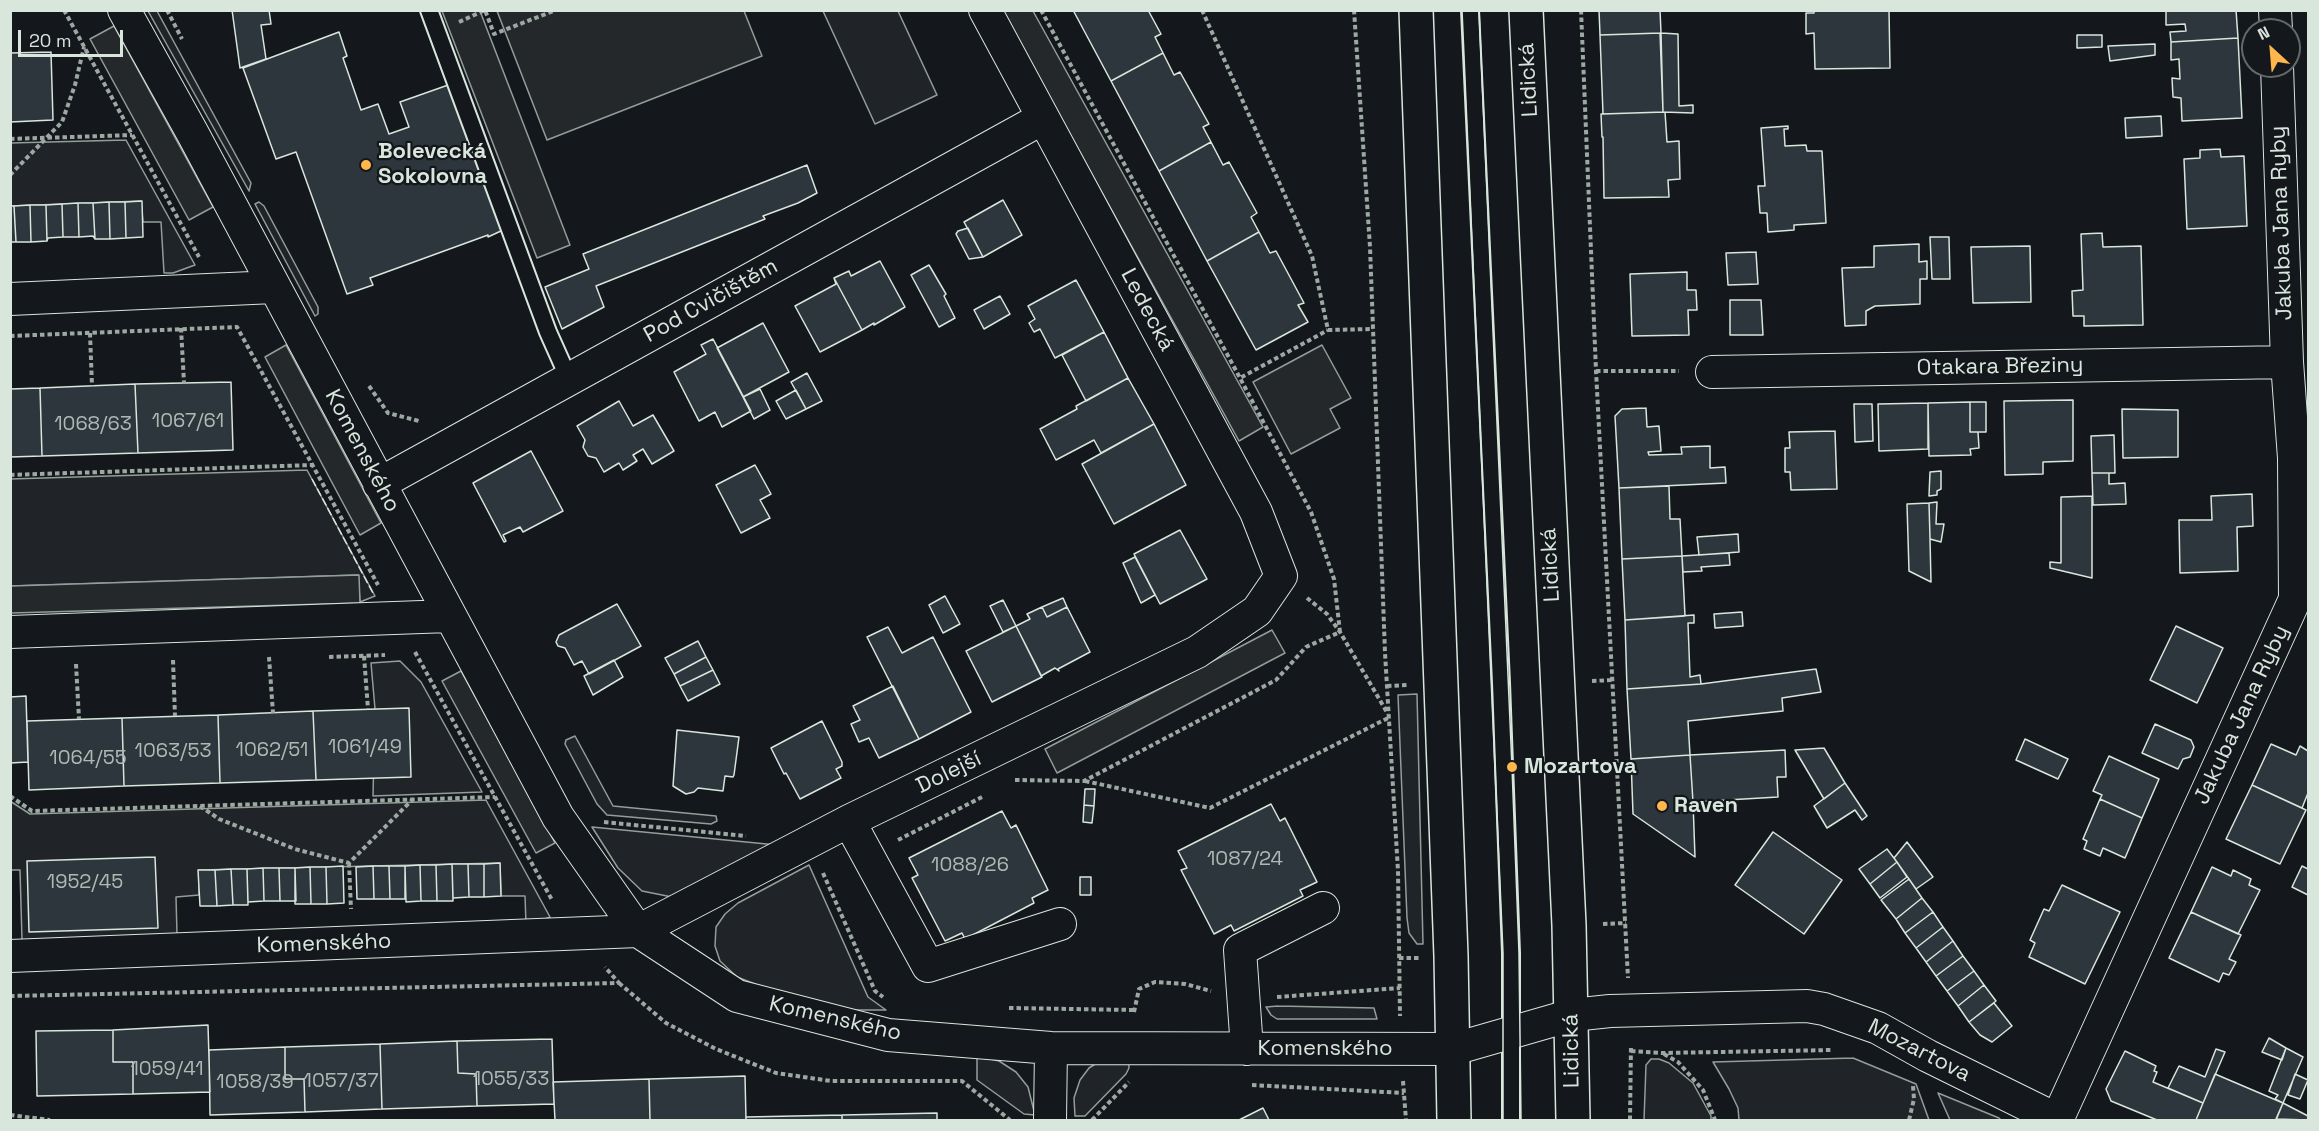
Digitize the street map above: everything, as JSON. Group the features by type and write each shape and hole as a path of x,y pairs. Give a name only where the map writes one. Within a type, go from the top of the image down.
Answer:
{"main road":[{"path":"1416,10 1454,1049 1454,1120"},
{"name":"Lidická","path":"1526,10 1572,1015 1573,1120"}],"street":[{"name":"Komenského","path":"124,10 171,93 558,818 638,931 736,996 888,1035 1052,1048 1454,1049"},
{"name":"Ledecká","path":"985,10 1256,512 1281,576"},
{"name":"Jakuba Jana Ryby","path":"2057,1120 2295,599 2301,461 2287,362 2277,78"},
{"name":"Pod Cvičištěm","path":"379,484 1043,118"},
{"path":"10,299 274,287"},
{"name":"Otakara Březiny","path":"1712,372 2287,362"},
{"name":"Dolejší","path":"638,931 849,821 1197,652 1257,611 1281,576"},
{"path":"10,632 449,616"},
{"path":"849,821 928,966 1060,924"},
{"path":"1247,1049 1240,950 1323,908"},
{"name":"Komenského","path":"10,957 638,931"},
{"name":"Mozartova","path":"1454,1049 1572,1015 1610,1011 1790,1005 1824,1009 1878,1028 1928,1056 2057,1120"},
{"path":"1050,1120 1052,1048"}],"lane":[{"path":"429,10 548,332 569,379"},
{"path":"1470,10 1511,953 1511,1120"}],"path":[{"path":"64,10 556,907 619,983 666,1023 716,1049 776,1073 831,1082 962,1081 1010,1120"},
{"path":"167,10 183,40"},
{"path":"485,10 494,34 556,10"},
{"path":"1041,10 1240,378"},
{"path":"1202,10 1312,256 1328,330 1373,329"},
{"path":"1354,10 1370,247 1384,653 1390,717 1398,871 1399,958"},
{"path":"1581,10 1596,371 1626,923"},
{"path":"10,175 62,122 75,85 84,47"},
{"path":"10,139 132,135"},
{"path":"178,292 184,383"},
{"path":"88,295 92,386"},
{"path":"10,336 237,327"},
{"path":"1596,371 1712,372"},
{"path":"369,385 388,413 419,421 429,415"},
{"path":"10,475 313,465"},
{"path":"1281,576 1326,614 1340,632 1390,717"},
{"path":"361,620 368,709"},
{"path":"267,623 273,713"},
{"path":"171,626 175,716"},
{"path":"74,630 79,719"},
{"path":"1084,781 1210,808 1390,717"},
{"path":"1006,785 1017,779"},
{"path":"10,796 32,811 495,797"},
{"path":"868,856 985,796"},
{"path":"351,903 349,863 413,799"},
{"path":"199,805 219,819 295,849 349,863"},
{"path":"558,818 752,837"},
{"path":"809,842 874,991 890,1001"},
{"path":"1092,1120 1133,1079 1134,1010 1139,989 1155,982 1185,984 1244,1000 1400,988"},
{"path":"10,996 619,983"},
{"path":"999,1008 1134,1010"},
{"path":"1631,1051 1662,1053 1835,1050"},
{"path":"1662,1053 1678,1062 1703,1090 1714,1120"},
{"path":"1909,1120 1914,1099 1910,1077"},
{"path":"1251,1085 1404,1094"},
{"path":"10,1115 50,1120"}],"shaded area":[{"path":"148,11 157,11 251,183 249,191"},
{"path":"442,11 480,11 570,245 537,258"},
{"path":"497,11 744,11 762,56 547,140"},
{"path":"823,11 898,11 937,95 875,124"},
{"path":"1002,11 1033,11 1263,427 1239,441"},
{"path":"114,26 213,207 189,220 90,39"},
{"path":"126,140 195,265 173,273 164,273 161,222 143,222 141,201 11,206 10,143"},
{"path":"259,202 264,206 318,307 318,314 315,316 255,204"},
{"path":"286,345 381,523 360,535 265,357"},
{"path":"1322,345 1351,398 1330,409 1340,428 1291,454 1253,382"},
{"path":"307,470 375,596 360,602 358,575 11,586 10,479"},
{"path":"359,575 360,603 11,613 11,586"},
{"path":"1272,630 1285,653 1057,773 1045,749"},
{"path":"400,661 421,682 482,792 373,796 375,709 371,663"},
{"path":"461,671 555,843 536,853 442,681"},
{"path":"1417,694 1423,944 1417,944 1409,933 1407,918 1398,695"},
{"path":"575,736 613,806 716,816 717,821 711,824 607,815 597,804 565,744 566,740"},
{"path":"486,800 550,917 526,924 525,896 501,896 500,863 199,870 199,895 176,897 177,934 22,940 20,870 11,870 10,801 30,814"},
{"path":"592,827 777,845 672,897 642,891 618,868"},
{"path":"809,865 868,997 886,1010 850,1010 796,1000 737,977 720,961 715,946 716,927 725,914 738,903"},
{"path":"1266,1007 1374,1008 1377,1019 1277,1019"},
{"path":"1128,1054 1129,1068 1126,1074 1085,1116 1075,1116 1074,1098 1080,1080 1089,1068 1103,1059"},
{"path":"977,1056 999,1061 1016,1072 1028,1087 1035,1115 1024,1114 977,1080"},
{"path":"1853,1058 1916,1084 1929,1120 1739,1120 1738,1108 1713,1062"},
{"path":"1651,1059 1669,1063 1693,1083 1711,1120 1644,1120 1646,1065"},
{"path":"1938,1093 1999,1118 2001,1120 1950,1120"}],"building":[{"path":"232,10 269,10 271,24 261,25 266,59 240,68"},
{"path":"1073,10 1148,10 1161,34 1155,37 1163,53 1111,81"},
{"path":"1599,10 1660,10 1661,33 1600,35"},
{"path":"1814,10 1889,10 1890,68 1815,69 1814,33 1806,34 1806,13 1814,13"},
{"path":"2166,10 2236,10 2238,38 2171,42 2170,32 2186,31 2185,24 2166,25"},
{"path":"339,32 347,56 343,58 361,110 378,104 389,134 409,127 400,102 451,84 503,230 370,278 373,285 347,294 296,152 276,159 243,68"},
{"path":"1660,33 1663,112 1603,114 1600,35"},
{"path":"1661,33 1678,34 1679,106 1693,105 1693,113 1663,112"},
{"path":"2077,35 2102,35 2102,47 2077,48"},
{"path":"2238,38 2242,118 2182,121 2181,98 2173,97 2172,78 2180,79 2179,59 2171,60 2171,42"},
{"path":"2155,44 2155,55 2110,61 2108,46"},
{"path":"51,52 53,120 10,122 10,53"},
{"path":"1163,53 1174,75 1180,72 1209,124 1203,127 1211,142 1159,171 1111,81"},
{"path":"1665,112 1667,142 1679,141 1680,179 1668,180 1669,197 1604,198 1601,114"},
{"path":"2161,116 2162,136 2126,138 2125,118"},
{"path":"1788,126 1788,129 1784,129 1785,146 1806,145 1807,151 1822,151 1826,223 1794,225 1794,230 1768,232 1767,213 1760,213 1758,186 1765,186 1761,128"},
{"path":"1211,142 1223,165 1229,162 1257,213 1251,217 1259,232 1207,261 1159,171"},
{"path":"2220,149 2221,157 2244,156 2247,226 2187,229 2184,159 2200,158 2200,150"},
{"path":"807,165 817,193 763,216 765,219 596,286 604,307 562,329 545,287 589,269 583,254"},
{"path":"1003,200 1022,235 983,257 964,222"},
{"path":"142,201 143,237 126,238 125,202"},
{"path":"109,202 110,239 95,239 93,203"},
{"path":"109,202 125,202 126,238 110,239"},
{"path":"78,203 93,203 95,239 93,236 79,237"},
{"path":"78,203 79,237 63,237 62,204"},
{"path":"62,204 63,237 48,238 47,241 46,205"},
{"path":"30,205 31,242 16,242 14,206"},
{"path":"30,205 46,205 47,241 31,242"},
{"path":"10,206 14,206 16,242 10,242"},
{"path":"968,228 983,257 969,259 956,234"},
{"path":"1259,232 1270,253 1276,251 1304,303 1298,305 1308,322 1256,350 1207,261"},
{"path":"2102,233 2103,247 2141,246 2143,325 2084,326 2084,316 2073,316 2072,291 2083,290 2081,234"},
{"path":"1930,237 1949,237 1950,279 1932,279"},
{"path":"1919,244 1919,262 1927,261 1927,279 1920,279 1920,304 1875,306 1866,311 1866,325 1845,326 1842,268 1874,267 1874,246"},
{"path":"2030,246 2031,302 1973,303 1971,247"},
{"path":"1756,252 1758,284 1728,285 1726,253"},
{"path":"880,261 905,307 862,330 834,278 849,271 851,276"},
{"path":"929,265 946,294 944,296 955,318 939,327 911,275"},
{"path":"1687,272 1687,290 1696,290 1697,310 1688,310 1689,335 1632,336 1630,274"},
{"path":"834,278 862,330 820,352 795,306 836,284"},
{"path":"1076,280 1104,332 1055,358 1040,329 1034,332 1029,323 1035,319 1028,306"},
{"path":"1000,296 1010,314 984,329 974,310"},
{"path":"1730,300 1761,300 1763,335 1730,335"},
{"path":"763,323 789,372 743,397 717,348"},
{"path":"1104,332 1128,378 1086,401 1062,355"},
{"path":"713,339 751,411 722,427 715,412 699,421 674,372 706,354 701,345"},
{"path":"807,373 822,401 806,409 791,382"},
{"path":"1128,378 1154,424 1101,453 1094,440 1056,460 1040,429 1077,409 1076,406"},
{"path":"231,382 233,450 138,453 135,384"},
{"path":"135,384 138,453 42,456 40,388"},
{"path":"40,388 42,456 10,457 10,389"},
{"path":"760,389 770,410 754,419 743,397"},
{"path":"796,390 806,409 786,419 776,401"},
{"path":"2073,400 2073,461 2043,462 2043,474 2005,475 2004,401"},
{"path":"619,401 633,426 653,415 674,451 652,464 643,449 633,455 637,461 623,470 619,463 604,472 596,458 588,456 583,447 585,440 577,426"},
{"path":"1970,402 1970,432 1978,432 1979,448 1970,449 1971,455 1929,456 1928,403"},
{"path":"1970,402 1986,402 1986,432 1970,432"},
{"path":"1928,403 1928,449 1879,451 1878,404"},
{"path":"1854,404 1872,404 1873,441 1855,442"},
{"path":"1646,408 1647,427 1659,426 1661,451 1648,452 1649,455 1682,454 1681,447 1710,446 1710,468 1725,467 1726,483 1619,488 1615,416 1622,409"},
{"path":"2122,409 2178,410 2178,457 2123,458"},
{"path":"1154,424 1186,485 1114,524 1082,464"},
{"path":"1835,431 1837,489 1791,490 1790,472 1785,472 1785,448 1790,448 1789,432"},
{"path":"2114,435 2115,473 2092,473 2091,436"},
{"path":"531,451 563,511 523,532 520,527 503,535 506,541 504,542 473,483"},
{"path":"755,465 771,494 760,500 770,518 741,533 716,485"},
{"path":"1941,471 1941,489 1937,491 1937,495 1929,496 1930,472"},
{"path":"2092,473 2109,473 2109,484 2125,483 2126,504 2093,505"},
{"path":"1669,486 1670,519 1680,519 1682,556 1622,559 1619,488"},
{"path":"2252,494 2253,526 2237,527 2238,571 2180,573 2179,520 2212,520 2211,496"},
{"path":"2092,496 2092,578 2050,568 2050,562 2061,563 2061,497"},
{"path":"1937,502 1936,524 1944,524 1941,542 1930,539 1929,503"},
{"path":"1929,503 1931,582 1909,571 1907,504"},
{"path":"1180,530 1207,579 1160,604 1134,554"},
{"path":"1738,534 1739,552 1699,555 1697,537"},
{"path":"1729,553 1730,565 1701,567 1702,571 1683,572 1682,556"},
{"path":"1682,556 1685,616 1625,620 1622,559"},
{"path":"1135,557 1155,595 1141,603 1123,563"},
{"path":"945,596 960,624 943,633 929,605"},
{"path":"1063,598 1067,607 1047,617 1042,607"},
{"path":"1003,600 1016,626 1003,632 990,606"},
{"path":"617,604 641,646 589,674 582,661 574,665 565,648 558,646 556,642 559,635"},
{"path":"1042,607 1047,617 1067,607 1090,652 1058,669 1059,671 1055,668 1041,676 1016,626 1030,619 1027,614"},
{"path":"1742,612 1743,626 1715,628 1714,614"},
{"path":"1694,615 1694,623 1688,623 1690,677 1700,675 1701,684 1627,689 1625,620"},
{"path":"1016,626 1042,677 992,702 966,651"},
{"path":"2176,626 2223,648 2197,703 2150,680"},
{"path":"888,627 902,653 933,637 971,712 919,739 867,637"},
{"path":"698,641 706,657 674,674 665,658"},
{"path":"706,657 713,670 680,686 674,674"},
{"path":"614,660 623,677 593,695 584,676"},
{"path":"1816,669 1821,692 1782,698 1783,711 1688,721 1690,755 1631,759 1627,689 1701,684"},
{"path":"713,670 720,684 688,701 680,686"},
{"path":"893,686 919,739 879,758 869,738 859,742 851,724 860,720 853,706"},
{"path":"26,696 28,762 10,763 10,697"},
{"path":"409,708 411,777 316,780 313,711"},
{"path":"313,711 316,780 220,783 218,715"},
{"path":"218,715 220,783 124,786 122,718"},
{"path":"122,718 124,786 29,790 27,721"},
{"path":"822,721 842,762 842,766 836,769 841,778 800,799 771,748"},
{"path":"2155,724 2191,740 2194,747 2190,757 2183,759 2178,769 2142,753"},
{"path":"677,730 739,737 734,775 733,777 725,776 723,791 698,788 686,794 673,786"},
{"path":"2025,739 2068,759 2058,779 2016,760"},
{"path":"2271,744 2296,755 2300,746 2308,751 2308,793 2302,808 2252,785"},
{"path":"1824,748 1845,783 1824,799 1795,750"},
{"path":"1785,750 1786,777 1777,777 1778,797 1693,802 1690,755"},
{"path":"1690,755 1695,857 1633,814 1631,759"},
{"path":"2109,756 2159,779 2142,818 2100,799 2102,795 2093,791"},
{"path":"1845,783 1867,816 1862,820 1855,810 1827,828 1814,806"},
{"path":"2252,785 2306,810 2280,864 2226,839"},
{"path":"1085,789 1095,789 1094,806 1084,805"},
{"path":"2100,799 2142,818 2125,858 2103,848 2100,856 2084,849 2087,841 2083,839"},
{"path":"1271,804 1280,821 1285,818 1317,882 1300,890 1303,896 1234,931 1231,925 1214,934 1181,870 1187,868 1178,851"},
{"path":"1084,805 1094,806 1092,823 1083,822"},
{"path":"1002,811 1011,828 1016,825 1048,890 1032,898 1034,903 965,939 962,933 945,941 912,878 918,875 909,858"},
{"path":"1773,832 1842,880 1804,934 1735,885"},
{"path":"1907,842 1933,877 1916,889 1894,858"},
{"path":"1887,849 1897,862 1870,884 1859,869"},
{"path":"155,857 158,928 29,932 27,861"},
{"path":"1897,862 1907,877 1880,898 1870,884"},
{"path":"500,863 501,896 484,897 484,864"},
{"path":"452,864 468,864 469,897 453,898"},
{"path":"452,864 453,901 437,901 436,865"},
{"path":"468,864 484,864 484,897 469,897"},
{"path":"420,865 436,865 437,901 421,901"},
{"path":"420,865 421,901 406,902 405,866"},
{"path":"343,866 344,903 327,904 326,867"},
{"path":"373,866 389,866 390,899 374,899"},
{"path":"373,866 374,899 357,899 356,867"},
{"path":"389,866 405,866 405,899 390,899"},
{"path":"2302,866 2308,869 2308,895 2292,887"},
{"path":"310,867 311,904 295,904 295,868"},
{"path":"310,867 326,867 327,904 311,904"},
{"path":"2212,867 2231,876 2233,870 2251,879 2249,885 2260,890 2238,934 2191,912"},
{"path":"263,868 279,868 280,901 264,901"},
{"path":"263,868 264,901 248,902 247,869"},
{"path":"279,868 295,868 296,901 280,901"},
{"path":"231,869 233,905 217,906 215,870"},
{"path":"231,869 247,869 248,905 233,905"},
{"path":"198,870 215,870 217,906 200,906"},
{"path":"1080,877 1091,877 1091,895 1080,895"},
{"path":"1909,879 1922,898 1896,919 1881,900"},
{"path":"2062,885 2120,912 2085,984 2029,957 2035,943 2030,940 2044,909 2049,911"},
{"path":"1922,898 1933,912 1905,933 1896,919"},
{"path":"1933,912 1943,927 1916,948 1905,933"},
{"path":"2191,912 2241,935 2229,959 2236,962 2229,975 2223,973 2219,982 2169,958"},
{"path":"1943,927 1953,941 1926,962 1916,948"},
{"path":"1953,941 1963,956 1936,976 1926,962"},
{"path":"1963,956 1974,971 1947,991 1936,976"},
{"path":"1974,971 1984,985 1958,1006 1947,991"},
{"path":"1984,985 1996,1001 1969,1022 1958,1006"},
{"path":"1994,1003 2012,1026 1992,1042 1980,1035 1969,1022"},
{"path":"208,1025 210,1092 133,1094 133,1062 113,1062 113,1030"},
{"path":"113,1030 113,1062 133,1062 133,1094 37,1096 36,1031"},
{"path":"2269,1038 2286,1048 2282,1060 2262,1052"},
{"path":"552,1039 554,1104 477,1106 476,1074 458,1073 457,1041"},
{"path":"457,1041 458,1073 476,1074 477,1106 382,1109 380,1044"},
{"path":"380,1044 382,1109 305,1112 304,1079 285,1079 285,1047"},
{"path":"285,1047 285,1079 304,1079 305,1112 210,1115 209,1050"},
{"path":"2286,1048 2303,1057 2283,1103 2275,1099 2278,1095 2269,1091"},
{"path":"2216,1049 2225,1052 2203,1103 2168,1088 2179,1066 2205,1077"},
{"path":"2125,1051 2156,1066 2154,1071 2157,1072 2153,1082 2203,1103 2196,1120 2157,1120 2111,1101 2106,1089"},
{"path":"2215,1074 2283,1103 2276,1120 2196,1120"},
{"path":"2295,1074 2308,1080 2300,1099 2288,1095"},
{"path":"745,1076 746,1120 650,1120 649,1079"},
{"path":"649,1079 650,1120 555,1120 553,1082"},
{"path":"2283,1103 2308,1116 2308,1120 2276,1119"},
{"path":"1263,1108 1269,1120 1239,1120"},
{"path":"937,1113 937,1120 842,1120 842,1115"},
{"path":"842,1115 842,1120 746,1120 746,1117"}],"tram line":[{"path":"1462,10 1503,953 1503,1120"},
{"path":"1479,10 1512,767 1519,953 1521,1120"}],"fence":[{"path":"312,479 374,595"}],"place":[{"name":"Bolevecká Sokolovna","path":"366,165"},
{"name":"Mozartova","path":"1512,767"},
{"name":"Raven","path":"1662,806"}]}
